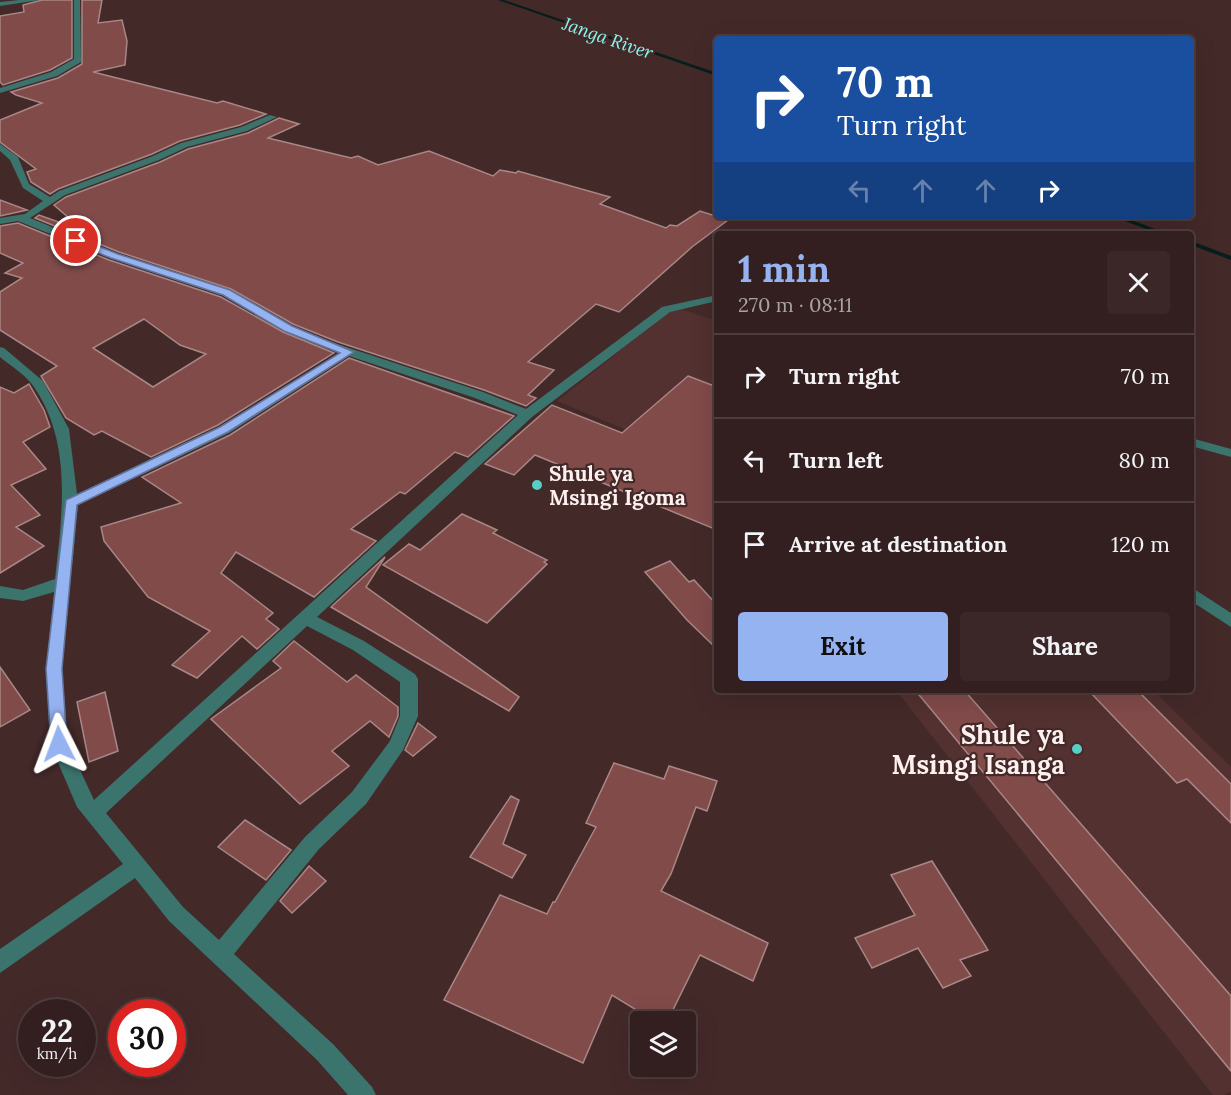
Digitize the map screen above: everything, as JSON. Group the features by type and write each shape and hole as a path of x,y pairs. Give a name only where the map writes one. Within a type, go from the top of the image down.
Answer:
{"street":[{"path":"0,4 37,0"},
{"path":"0,91 54,74 78,60 77,0"},
{"path":"0,220 20,218 37,211 48,200 88,182 156,158 167,151 202,139 246,130 273,117"},
{"path":"0,147 11,154 18,163 23,182 28,188 48,200"},
{"path":"20,218 114,256 226,292 288,328 348,352 479,395 527,414"},
{"path":"93,813 527,414 666,309 714,299"},
{"path":"0,351 39,384 62,429 71,503 54,669 59,744 84,801 176,914 325,1052 363,1095"},
{"path":"71,503 224,430 348,352"},
{"path":"1194,443 1231,453"},
{"path":"0,592 8,596 19,596 62,583"},
{"path":"1194,595 1231,621"},
{"path":"220,955 312,843 358,798 397,745 409,716 409,680 380,656 304,618"},
{"path":"0,962 136,866"}],"shaded area":[{"path":"675,307 714,320 714,467 557,401"},
{"path":"898,693 1156,693 1231,767 1231,1091 1223,1095 1213,1095"}],"building":[{"path":"42,0 72,0 72,58 50,70 3,85 0,82 0,16 24,12 23,5"},
{"path":"82,0 102,0 98,23 122,20 127,41 125,65 93,72 217,103 223,101 266,114 240,125 180,141 50,194 31,182 27,172 36,169 0,142 0,120 42,103 11,92 58,78 82,64"},
{"path":"279,118 299,124 268,138 351,158 358,156 378,165 429,151 493,176 500,170 516,173 518,171 610,197 600,204 666,228 670,225 677,226 700,211 714,216 714,219 728,220 692,247 619,312 596,304 528,362 554,370 528,395 536,398 526,406 338,342 293,324 231,289 119,252 35,218 39,215 84,231 54,205 66,197 160,162 188,149 248,133"},
{"path":"0,200 27,210 0,216"},
{"path":"18,223 109,260 221,297 283,332 334,353 218,425 151,457 102,431 94,435 66,418 41,376 57,366 0,330 0,292 22,278 5,273 23,263 0,253 0,226","holes":["144,319 180,345 206,354 153,387 93,348"]},
{"path":"349,358 514,416 468,457 455,452 405,494 400,492 351,529 376,541 314,597 236,552 221,573 273,613 266,619 279,629 257,649 242,636 197,678 172,665 210,631 148,597 104,541 101,527 181,503 142,477 230,435"},
{"path":"688,376 714,386 714,529 535,455 514,475 485,464 552,405 622,433"},
{"path":"29,384 44,410 50,427 23,442 46,469 11,485 40,515 16,527 44,546 0,573 0,387 14,393"},
{"path":"462,514 497,530 493,533 547,560 544,562 547,564 487,623 383,565 409,544 420,550"},
{"path":"385,557 366,587 519,697 509,711 331,607"},
{"path":"670,561 689,582 694,580 714,602 714,646 687,620 645,572"},
{"path":"294,641 347,682 356,675 398,707 398,716 389,737 370,721 332,751 349,766 300,804 211,719 281,668 273,661"},
{"path":"0,667 30,710 0,727"},
{"path":"105,692 118,751 89,762 77,702"},
{"path":"917,693 967,693 1231,996 1231,1071"},
{"path":"1091,693 1140,693 1231,784 1231,823 1187,779 1177,783"},
{"path":"418,723 436,737 413,756 405,750"},
{"path":"614,763 664,779 669,766 717,781 707,811 696,807 671,874 661,891 768,943 753,981 700,955 672,1011 638,1011 612,995 583,1063 444,1000 500,895 547,914 596,827 586,823"},
{"path":"511,796 519,800 503,844 526,855 512,878 470,857"},
{"path":"245,820 291,850 266,880 218,847"},
{"path":"932,861 988,950 960,960 971,976 943,988 918,948 872,968 855,938 915,915 891,875"},
{"path":"309,866 326,881 292,913 280,901"}],"waterway":[{"name":"Janga River","path":"500,0 714,74"},
{"name":"Janga River","path":"1123,219 1157,231"},
{"name":"Janga River","path":"1194,244 1231,258"}],"place":[{"name":"Shule ya Msingi Igoma","path":"537,485"},
{"name":"Shule ya Msingi Isanga","path":"1077,749"}],"route":[{"path":"59,744 54,669 71,503 224,430 348,352 288,328 226,292 114,256 76,241"}]}
